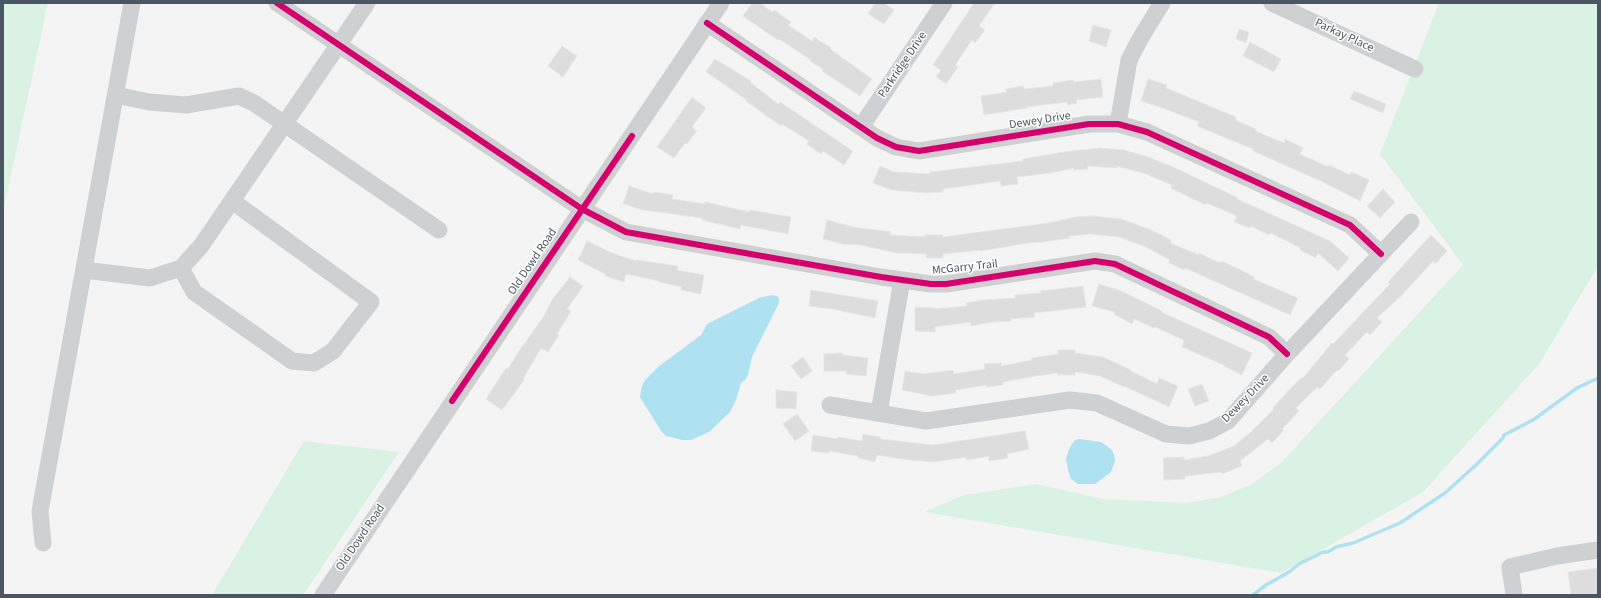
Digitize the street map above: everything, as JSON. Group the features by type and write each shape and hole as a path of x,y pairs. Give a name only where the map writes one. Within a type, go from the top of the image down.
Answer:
{"street":[{"path":"43,543 40,511 132,3"},
{"name":"McGarry Trail","path":"276,3 582,209 626,232 931,284 946,284 1095,261 1115,264 1269,337 1288,354"},
{"path":"84,270 150,278 181,268 201,246 367,3"},
{"name":"Old Dowd Road","path":"322,595 721,3"},
{"name":"Parkridge Drive","path":"861,127 944,3"},
{"path":"1118,124 1129,60 1153,15 1162,3"},
{"name":"Parkay Place","path":"1272,3 1415,69"},
{"name":"Dewey Drive","path":"708,23 877,138 896,147 919,151 1089,124 1118,124 1147,132 1350,225 1380,254"},
{"path":"116,95 149,102 186,105 239,96 254,103 439,230"},
{"path":"181,268 194,292 292,361 314,363 333,351 371,302 232,201"},
{"name":"Dewey Drive","path":"830,405 926,421 1070,400 1096,403 1166,434 1189,436 1209,431 1228,421 1411,222"},
{"path":"879,413 902,280"},
{"path":"1514,595 1510,567 1557,556 1598,550"}],"green space":[{"path":"3,3 48,3 3,212"},
{"path":"1439,3 1598,3 1598,266 1539,364 1423,492 1281,573 925,512 964,495 1036,484 1103,499 1187,503 1221,497 1252,484 1280,464 1463,265 1380,154"},
{"path":"304,441 399,452 303,595 212,595"}],"water":[{"path":"772,295 777,296 779,303 752,357 748,375 741,383 736,400 730,412 709,432 691,440 682,440 666,436 661,431 640,397 645,380 658,367 701,335 707,324 759,298"},
{"path":"1080,439 1101,442 1112,450 1114,455 1115,461 1111,472 1095,484 1078,484 1071,479 1068,470 1066,458 1070,447 1075,440"}],"building":[{"path":"752,3 760,3 772,12 774,10 791,22 788,25 812,41 814,37 872,79 860,96 822,71 823,69 810,61 811,60 743,16"},
{"path":"875,3 884,3 894,10 884,24 868,14"},
{"path":"974,3 995,3 979,26 985,30 975,43 972,40 955,65 958,67 946,84 936,77 941,70 933,65"},
{"path":"1093,25 1111,30 1106,47 1089,41"},
{"path":"1239,29 1249,32 1246,43 1236,39"},
{"path":"1250,42 1281,59 1274,72 1243,56"},
{"path":"562,46 577,56 563,77 548,66"},
{"path":"715,59 751,81 750,82 778,104 780,102 853,151 844,165 823,151 821,154 807,144 809,141 782,124 781,126 746,101 747,100 706,72"},
{"path":"1101,79 1103,97 1076,100 1077,103 1068,105 1067,102 1026,107 1027,108 984,115 981,96 1007,92 1006,89 1023,86 1024,89 1053,86 1053,83 1073,80 1074,82"},
{"path":"1148,79 1167,85 1166,88 1236,117 1235,120 1256,129 1255,131 1284,143 1285,139 1303,148 1300,154 1328,167 1329,165 1350,175 1351,172 1369,180 1360,201 1321,181 1253,151 1253,149 1197,126 1199,122 1141,101"},
{"path":"1354,91 1386,104 1383,113 1350,99"},
{"path":"692,97 706,108 692,127 697,131 687,144 685,143 674,158 657,147"},
{"path":"1099,148 1124,150 1171,166 1238,198 1237,199 1330,241 1349,258 1338,271 1318,253 1316,258 1300,250 1301,248 1271,233 1269,235 1251,226 1250,228 1234,222 1237,216 1207,203 1206,205 1193,199 1171,188 1172,185 1146,174 1117,166 1117,168 1087,166 1088,169 1074,170 1074,168 1017,177 1018,184 1001,186 1000,181 943,189 943,192 926,193 892,190 873,183 880,166 894,172 930,174 930,172 1023,161 1023,159"},
{"path":"629,186 653,194 654,192 673,195 672,199 705,204 705,202 749,212 750,210 791,217 788,234 741,225 740,229 702,220 702,218 643,210 623,204"},
{"path":"1383,189 1395,202 1380,218 1367,206"},
{"path":"1093,216 1121,219 1151,230 1171,240 1170,243 1199,255 1199,253 1220,263 1221,261 1254,277 1253,279 1298,298 1290,315 1185,268 1184,270 1169,263 1170,260 1146,247 1119,237 1090,234 1069,236 1070,238 980,251 943,254 943,258 926,258 926,254 896,253 861,245 842,244 823,239 827,220 853,227 891,232 890,235 925,237 925,235 943,235 943,237 1048,223 1076,217"},
{"path":"1431,235 1447,251 1435,264 1433,261 1402,295 1377,318 1382,322 1370,335 1367,332 1345,355 1349,359 1320,389 1317,387 1296,408 1299,411 1282,429 1284,430 1272,443 1268,439 1240,461 1242,466 1222,474 1221,472 1185,476 1185,479 1164,480 1163,458 1184,457 1184,460 1208,456 1234,446 1251,432 1274,409 1273,408 1289,390 1302,377 1303,378 1332,343 1333,344 1390,284 1388,282"},
{"path":"587,241 612,253 636,261 678,266 677,270 704,275 701,294 681,290 682,287 626,274 624,282 605,276 605,274 578,260"},
{"path":"570,277 583,286 567,309 571,311 557,334 559,335 548,352 541,348 523,379 524,380 502,410 486,399 506,368 508,369 522,346 544,316 552,300"},
{"path":"1099,284 1119,290 1162,311 1161,312 1252,353 1242,375 1224,365 1182,347 1184,340 1134,319 1132,324 1114,314 1115,312 1092,306"},
{"path":"1083,286 1086,307 1034,313 1034,317 1011,319 1011,321 992,322 971,326 970,322 935,327 935,332 915,331 915,307 936,309 967,306 966,303 983,300 1016,298 1015,295 1041,293 1040,291"},
{"path":"811,290 878,301 875,318 833,309 809,306"},
{"path":"1058,350 1075,350 1075,353 1103,357 1157,384 1159,378 1178,386 1169,407 1100,376 1075,372 1075,375 1058,375 1058,373 1035,376 1003,382 1003,385 987,387 986,385 955,390 956,393 932,396 902,390 905,371 923,374 953,370 954,374 985,369 984,364 1001,363 1001,366 1032,360 1032,358 1058,354"},
{"path":"842,353 842,355 868,358 866,376 846,374 846,371 824,371 824,354"},
{"path":"803,357 812,371 801,379 791,366"},
{"path":"1202,384 1209,401 1195,406 1188,389"},
{"path":"776,390 797,392 796,409 776,408"},
{"path":"797,414 809,431 795,441 783,424"},
{"path":"1025,431 1029,449 1007,454 1008,458 989,461 989,456 967,460 966,457 934,462 877,455 875,462 858,458 858,456 829,451 829,453 811,451 813,435 862,441 863,434 880,437 880,439 933,445"},
{"path":"1598,568 1598,595 1571,595 1568,572"}],"waterway":[{"path":"1253,595 1299,564 1323,552 1328,552 1336,547 1353,543 1400,523 1445,493 1477,464 1503,438 1504,435 1533,420 1577,388 1598,378"}],"cycle path":[{"path":"277,3 582,209 626,232 881,277 931,284 946,284 1095,261 1115,264 1269,337 1287,354"},
{"path":"707,23 877,138 896,147 919,151 1089,124 1118,124 1147,132 1350,225 1381,254"},
{"path":"452,401 632,136"}]}
